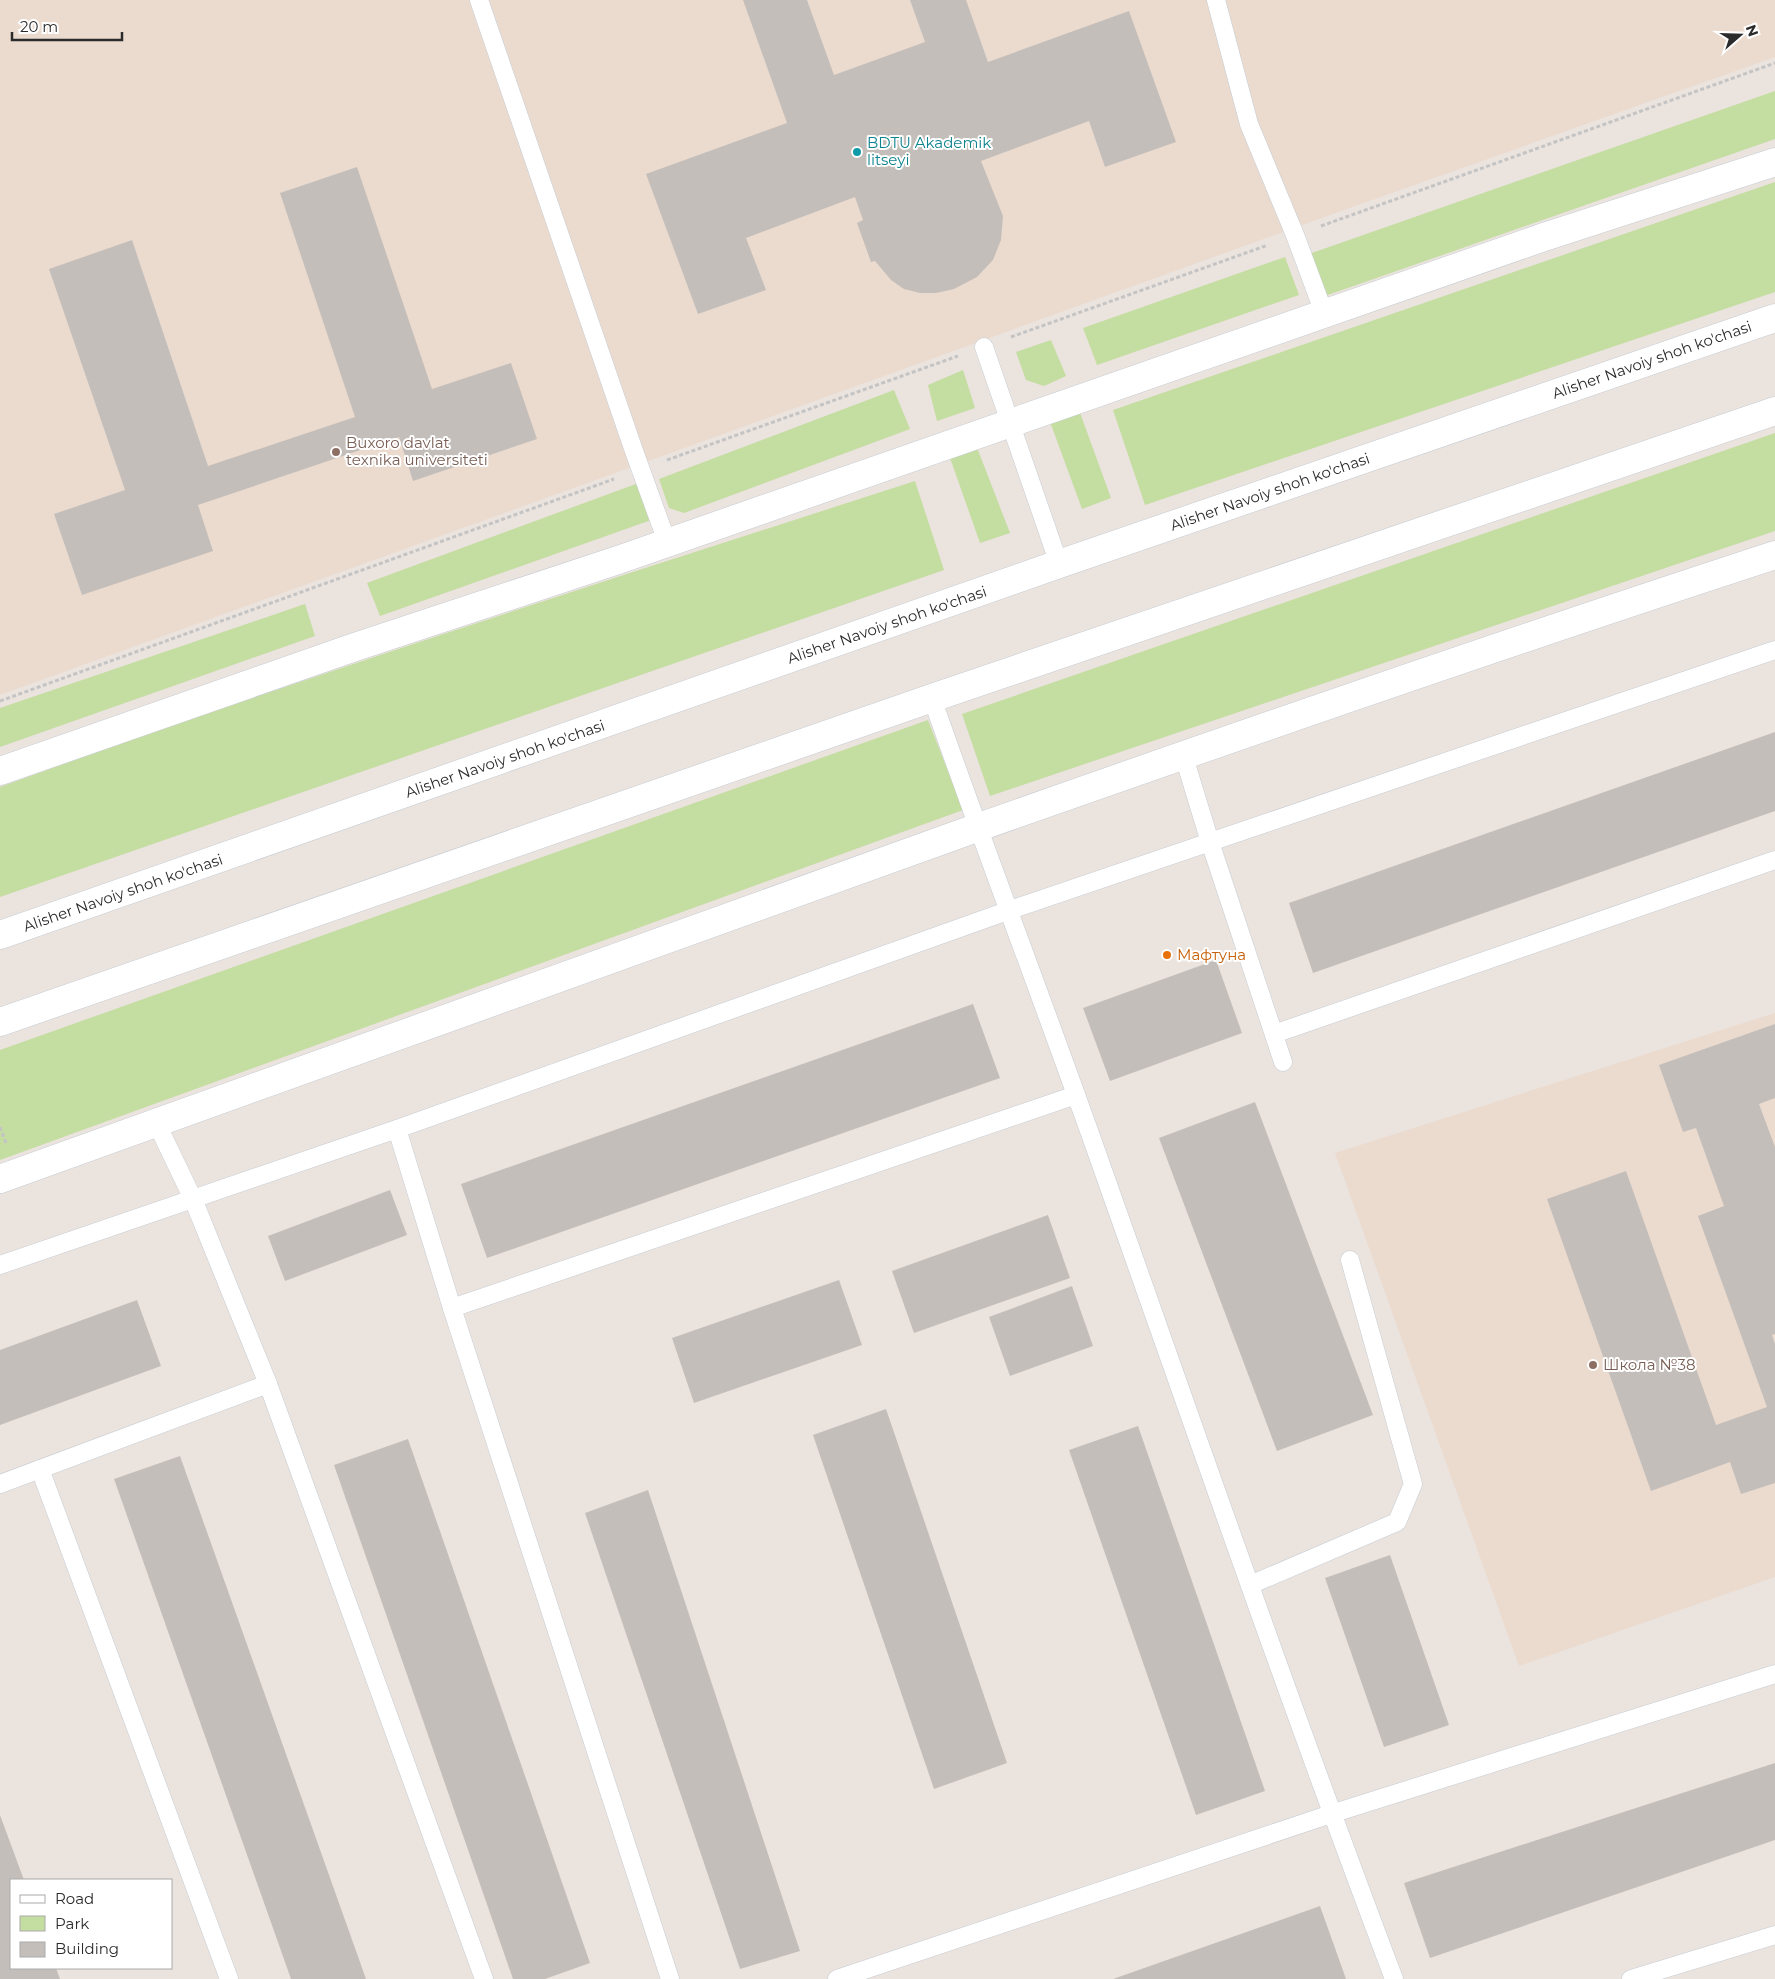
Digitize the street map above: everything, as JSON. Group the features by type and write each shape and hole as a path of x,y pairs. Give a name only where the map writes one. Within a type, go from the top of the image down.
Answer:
{"street":[{"path":"0,771 355,647 667,542 1544,236 1775,162"},
{"name":"Alisher Navoiy shoh ko'chasi","path":"0,935 1059,564 1775,318"},
{"path":"0,1022 932,698 1775,411"},
{"path":"0,1179 158,1124 977,828 1548,629 1775,555"}],"lane":[{"path":"479,0 640,470 667,542"},
{"path":"1216,0 1250,124 1324,313"},
{"path":"984,347 1059,564"},
{"path":"0,1266 397,1129 1010,910 1775,650"},
{"path":"932,698 977,828 1010,910 1331,1814 1394,1979"},
{"path":"1184,756 1210,842 1283,1062"},
{"path":"1274,1034 1775,860"},
{"path":"452,1308 1076,1095"},
{"path":"158,1124 193,1199 268,1384 484,1979"},
{"path":"397,1129 452,1308 670,1979"},
{"path":"1250,1585 1397,1522 1413,1484 1350,1260"},
{"path":"0,1484 268,1384"},
{"path":"40,1469 229,1979"},
{"path":"837,1979 1331,1814 1775,1674"},
{"path":"1631,1979 1775,1934"}],"path":[{"path":"0,701 1775,63"}],"shaded area":[{"name":"Buxoro davlat texnika universiteti","path":"0,0 1775,0 1775,57 1344,210 0,695"},
{"name":"Школа №38","path":"1775,1013 1775,1577 1519,1666 1335,1153"}],"green space":[{"path":"1775,91 1775,139 1322,297 1309,254"},
{"path":"1775,182 1775,292 1145,505 1113,410"},
{"path":"1285,257 1299,295 1097,365 1083,328"},
{"path":"1051,340 1066,376 1044,386 1026,380 1016,352"},
{"path":"963,370 975,408 937,421 928,385"},
{"path":"894,390 910,429 684,513 669,508 659,479"},
{"path":"1079,410 1111,498 1082,509 1049,419"},
{"path":"1775,433 1775,531 990,796 962,714"},
{"path":"976,445 1010,533 980,543 949,455"},
{"path":"644,481 654,519 380,616 367,583"},
{"path":"915,481 944,570 0,897 0,787 113,746 342,668"},
{"path":"305,604 315,636 0,747 0,708"},
{"path":"928,720 963,810 0,1160 0,1050"}],"building":[{"name":"BDTU Akademik litseyi","path":"743,0 807,0 834,75 925,42 910,0 966,0 988,62 1129,11 1176,142 1105,167 1089,121 981,161 1003,216 1001,240 993,260 977,277 954,289 936,293 920,293 904,289 891,280 875,261 871,262 857,223 863,220 855,197 746,238 766,290 698,314 646,174 787,123"},
{"path":"357,167 432,389 511,363 537,439 413,481 399,437 198,505 213,551 82,595 54,514 125,490 49,269 132,240 208,466 355,417 280,193"},
{"path":"1775,732 1775,811 1313,973 1289,903"},
{"path":"1216,960 1242,1033 1110,1081 1083,1008"},
{"path":"973,1004 1000,1078 487,1258 461,1184"},
{"path":"1775,1024 1775,1098 1759,1104 1775,1147 1775,1334 1772,1335 1775,1344 1775,1483 1741,1494 1730,1462 1651,1491 1547,1199 1626,1171 1716,1425 1767,1407 1698,1216 1724,1206 1696,1128 1683,1132 1659,1065"},
{"path":"1255,1102 1373,1415 1277,1451 1159,1138"},
{"path":"390,1190 407,1235 285,1281 268,1236"},
{"path":"1048,1215 1070,1278 914,1333 892,1271"},
{"path":"839,1280 862,1345 694,1403 672,1338"},
{"path":"1072,1286 1093,1346 1010,1376 989,1317"},
{"path":"137,1300 161,1366 0,1425 0,1350"},
{"path":"886,1409 1007,1763 934,1789 813,1435"},
{"path":"1138,1426 1265,1791 1196,1815 1069,1450"},
{"path":"408,1439 590,1963 545,1979 513,1979 334,1465"},
{"path":"180,1456 366,1979 291,1979 114,1479"},
{"path":"648,1490 800,1951 740,1969 585,1513"},
{"path":"1390,1555 1449,1725 1384,1747 1325,1578"},
{"path":"1775,1763 1775,1840 1430,1958 1404,1883"},
{"path":"0,1815 24,1879 10,1879 10,1969 56,1969 60,1979 0,1979"},
{"path":"1320,1906 1346,1979 1113,1979"}],"place":[{"name":"BDTU Akademik litseyi","path":"857,152"},
{"name":"Buxoro davlat texnika universiteti","path":"336,452"},
{"name":"Мафтуна","path":"1167,955"},
{"name":"Школа №38","path":"1593,1365"}]}
